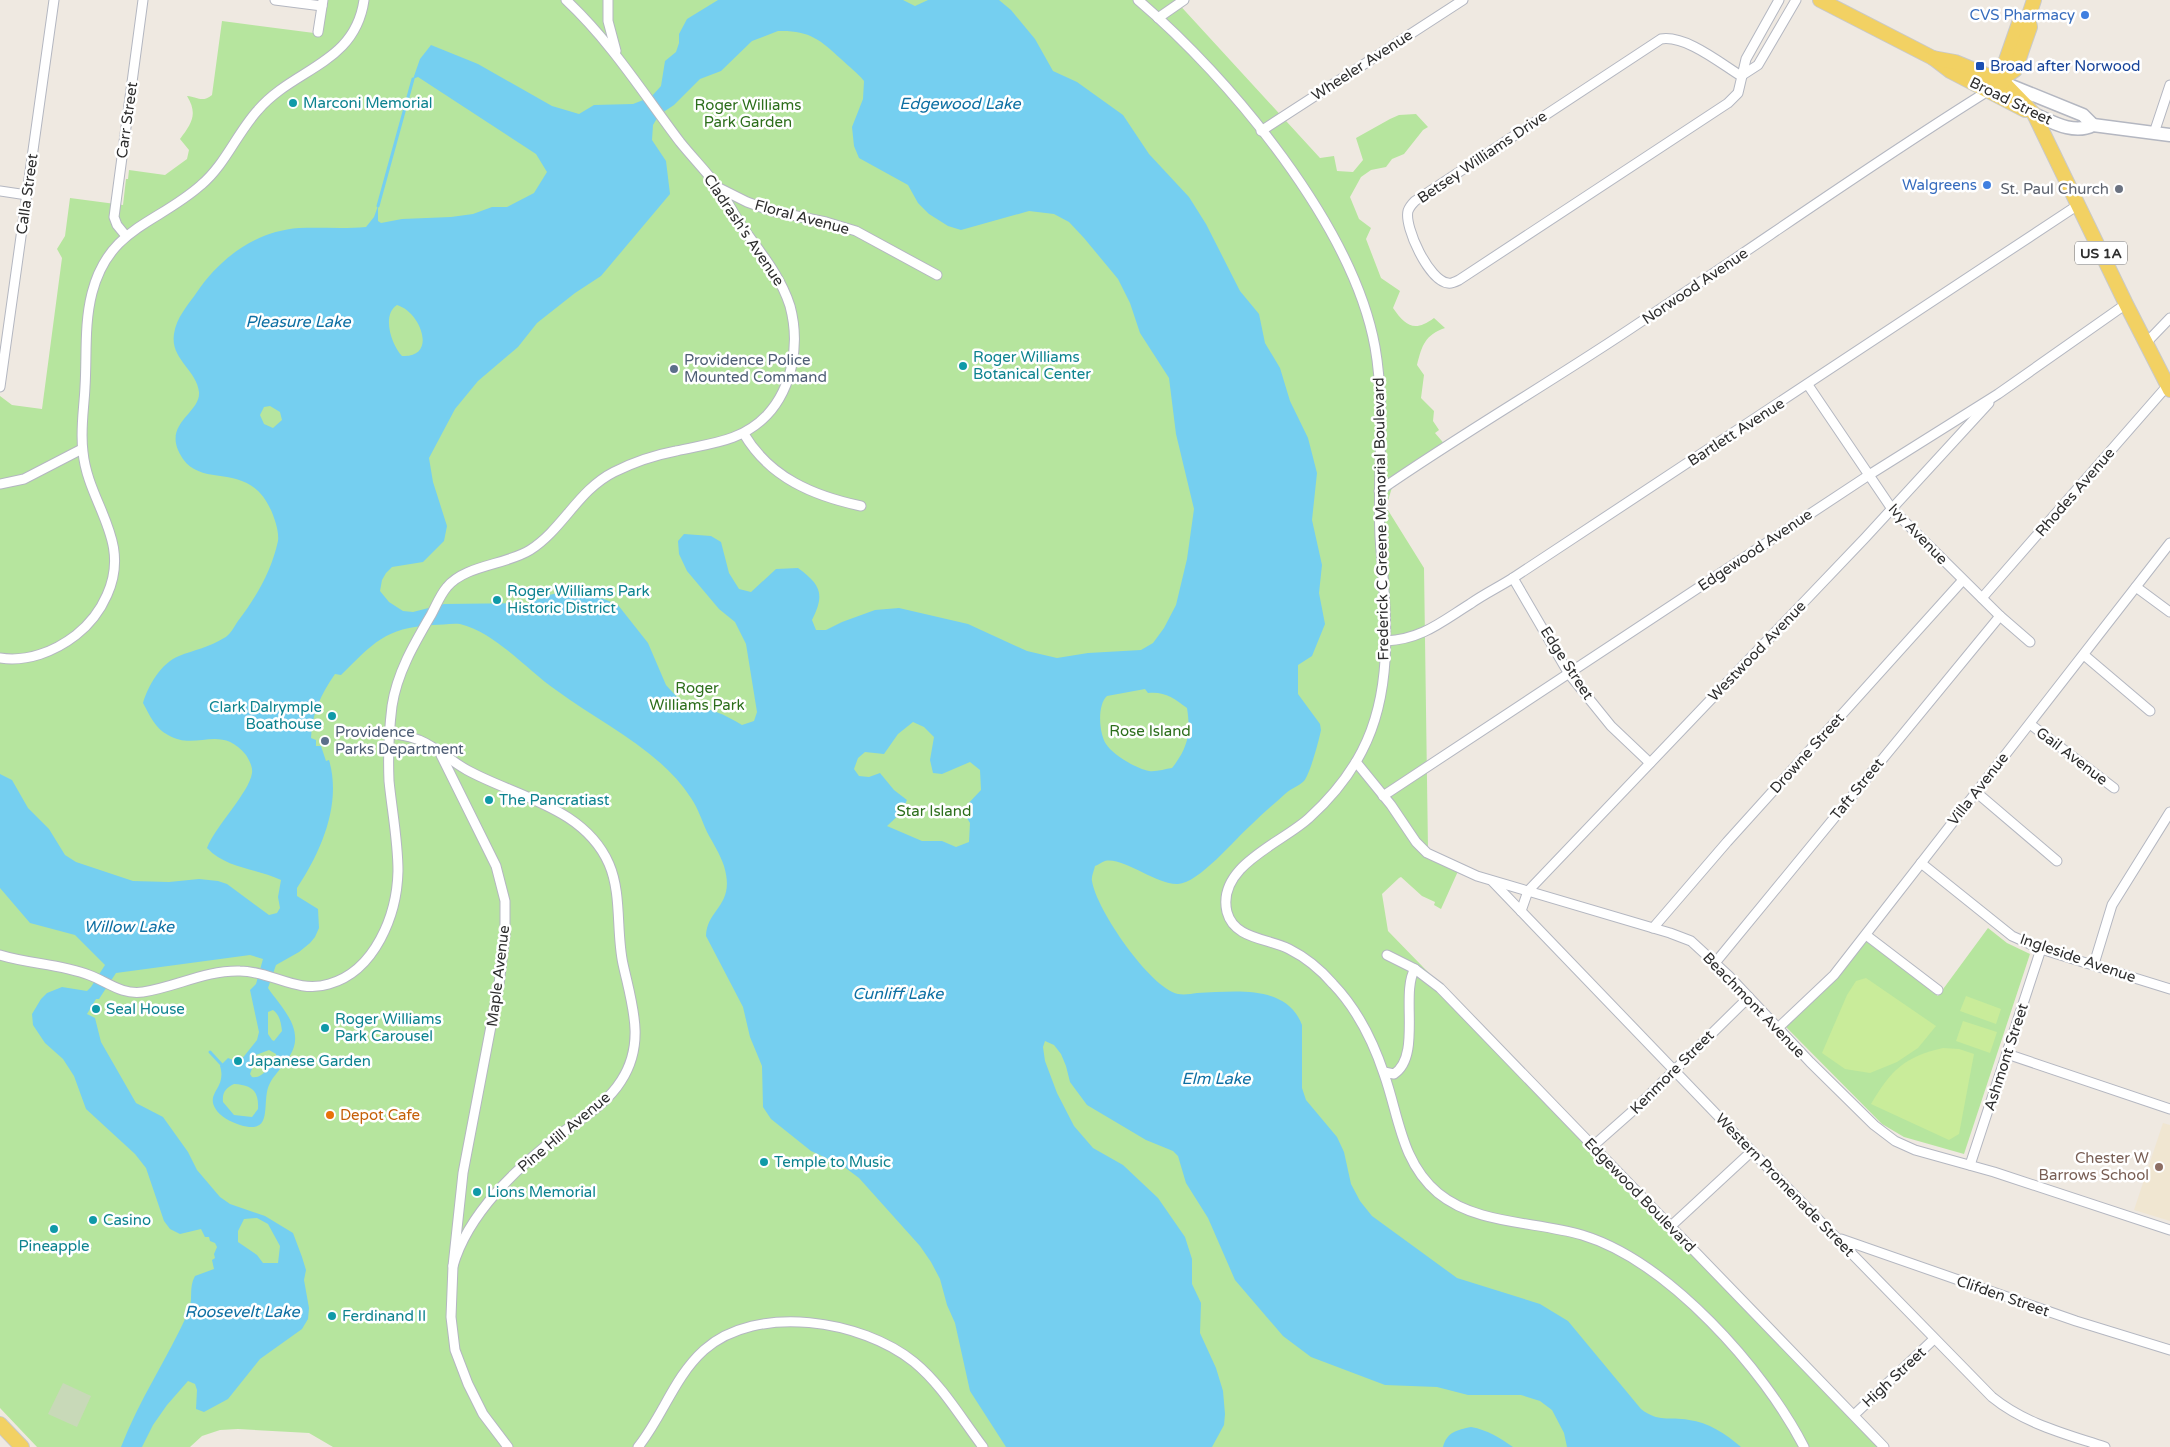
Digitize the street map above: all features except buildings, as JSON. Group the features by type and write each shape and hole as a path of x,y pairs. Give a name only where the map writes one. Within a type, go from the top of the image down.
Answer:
{"main road":[{"name":"Broad Street","path":"1820,0 1844,6 1933,58 1950,71 2034,114 2072,128 2084,129 2093,125 2170,135"},
{"path":"2005,79 2004,66 2019,23 2028,18 2034,0"},
{"name":"Broad Street","path":"1933,58 1955,62 2005,79 2083,115 2093,125"},
{"name":"Norwood Avenue","path":"1988,91 2005,79"},
{"name":"US 1A","path":"2005,79 2034,114 2126,304 2169,387"},
{"path":"0,1424 22,1447"}],"street":[{"name":"Calla Street","path":"0,387 54,0"},
{"name":"Carr Street","path":"126,236 117,225 114,217 143,0"},
{"path":"275,0 322,3 318,32"},
{"path":"0,658 31,657 68,641 91,621 108,592 115,567 113,540 88,475 82,449 90,304 96,281 105,261 126,236 202,185 217,168 241,131 266,101 286,84 317,67 342,48 358,24 364,0"},
{"name":"Cladrash's Avenue","path":"0,955 75,971 96,978 119,990 138,992 227,972 241,971 304,986 330,984 359,967 374,950 384,931 393,903 398,873 389,772 392,705 398,681 418,638 448,586 458,578 512,559 538,544 555,529 587,490 612,473 660,454 716,444 744,434 766,416 784,388 792,365 794,327 789,305 779,280 740,223 719,188 681,143 617,54 566,0"},
{"name":"Cladrash's Avenue","path":"608,0 608,21 617,54"},
{"name":"Frederick C Greene Memorial Boulevard","path":"1138,0 1211,73 1262,131 1322,219 1352,276 1364,305 1377,364 1379,491 1386,641 1378,709 1370,734 1356,762 1333,794 1304,823 1253,858 1238,871 1228,888 1226,907 1229,918 1238,930 1292,951 1333,983 1360,1020 1384,1072 1408,1155 1421,1175 1434,1189 1450,1201 1468,1210 1581,1235 1613,1247 1642,1264 1687,1301 1729,1343 1778,1403 1804,1447"},
{"path":"1158,18 1184,0"},
{"name":"Wheeler Avenue","path":"1262,131 1463,0"},
{"name":"Betsey Williams Drive","path":"1741,76 1690,45 1672,38 1661,39 1414,201 1408,211 1410,230 1430,270 1438,279 1448,283 1459,280 1728,103 1738,93 1746,59 1779,0"},
{"path":"1741,76 1758,65 1796,0"},
{"path":"2154,133 2170,85"},
{"name":"Norwood Avenue","path":"1379,491 1471,430 1530,395 1988,91"},
{"name":"Floral Avenue","path":"719,188 747,202 772,211 826,222 856,231 937,275"},
{"path":"0,191 27,195"},
{"name":"Bartlett Avenue","path":"1386,641 1404,639 1426,632 1471,602 1513,578 2078,205"},
{"name":"Edgewood Avenue","path":"1383,796 1475,733 1569,674 1869,475 1998,394 2126,304"},
{"path":"2147,342 2170,318"},
{"name":"Ivy Avenue","path":"1808,385 1892,509 2000,616 2030,642"},
{"name":"Rhodes Avenue","path":"1982,598 2169,387"},
{"name":"Westwood Avenue","path":"1521,911 1528,892 1892,509 1998,394"},
{"path":"744,434 764,460 795,484 825,497 861,506"},
{"path":"0,484 24,479 82,449"},
{"name":"Villa Avenue","path":"1778,1028 1834,975 2170,543"},
{"name":"Edge Street","path":"1513,578 1569,674 1611,726 1650,763"},
{"name":"Drowne Street","path":"1653,928 1727,842 1963,580"},
{"path":"2136,586 2170,612"},
{"name":"Taft Street","path":"1715,963 2000,616"},
{"path":"2084,654 2150,711"},
{"name":"Gail Avenue","path":"2030,724 2114,788"},
{"path":"390,733 421,741 440,752"},
{"name":"Pine Hill Avenue","path":"440,752 466,770 565,815 580,826 601,849 609,863 613,878 620,948 633,1003 636,1031 632,1057 626,1073 615,1089 598,1106 526,1161 499,1189 480,1214 462,1243 453,1266"},
{"name":"Maple Avenue","path":"440,752 496,866 502,888 505,913 499,984 466,1148 453,1266"},
{"name":"Beachmont Avenue","path":"1356,762 1423,850 1462,870 1492,881 1653,928 1691,942 1715,963 1874,1125 1895,1141 1915,1150 2170,1230"},
{"path":"1976,792 2057,862"},
{"path":"2094,964 2112,905 2170,812"},
{"name":"Ingleside Avenue","path":"1921,863 2012,936 2042,949 2170,989"},
{"name":"Western Promenade Street","path":"1492,881 1673,1070 1992,1397 2009,1411 2027,1420 2105,1447"},
{"path":"1866,935 1938,990"},
{"name":"Ashmont Street","path":"1970,1166 2042,949"},
{"name":"Edgewood Boulevard","path":"1387,955 1415,969 1440,988 1884,1447"},
{"path":"1384,1072 1394,1074 1400,1069 1405,1059 1410,1018 1411,978 1415,969"},
{"name":"Kenmore Street","path":"1593,1146 1636,1108 1749,997"},
{"path":"2007,1054 2170,1109"},
{"path":"1671,1226 1752,1151"},
{"name":"Clifden Street","path":"1837,1238 2076,1321 2170,1350"},
{"path":"453,1266 451,1317 455,1350 477,1404 508,1447"},
{"path":"638,1447 654,1424 674,1387 705,1350 731,1333 746,1328 762,1324 794,1322 824,1325 852,1331 874,1338 903,1354 934,1381 959,1412 983,1447"},
{"name":"High Street","path":"1854,1415 1934,1339"},
{"path":"1798,1436 1810,1447"}],"shaded area":[{"name":"Chester W Barrows School","path":"2163,1123 2170,1125 2170,1221 2134,1210"}],"green space":[{"name":"Roger Williams Park","path":"327,0 1175,0 1320,158 1334,156 1337,171 1353,172 1363,160 1356,138 1399,115 1416,114 1428,127 1423,130 1404,154 1392,159 1386,167 1371,170 1361,177 1350,197 1359,219 1371,228 1366,239 1381,278 1400,291 1393,308 1402,320 1411,325 1421,325 1434,318 1445,328 1433,334 1425,342 1417,365 1424,375 1421,398 1434,411 1433,421 1439,430 1435,433 1447,447 1394,481 1386,507 1424,568 1428,850 1459,869 1441,909 1434,905 1435,902 1422,896 1401,877 1399,878 1382,894 1388,931 1886,1447 333,1447 309,1433 238,1429 220,1430 202,1436 190,1447 37,1447 0,1408 0,396 12,405 42,409 62,258 57,249 65,236 70,198 123,205 129,170 165,175 187,159 189,150 180,139 188,128 193,113 187,96 205,99 212,95 222,21 314,33"},
{"path":"1988,928 2007,943 2030,954 1964,1154 1904,1137 1882,1124 1786,1027 1866,940 1938,996"},
{"path":"1866,978 1936,1026 1918,1048 1897,1062 1870,1073 1845,1069 1822,1053 1847,995 1856,981"},
{"path":"1966,996 2001,1009 1996,1024 1960,1011"},
{"path":"1963,1021 1997,1032 1990,1053 1956,1041"},
{"path":"1943,1048 1959,1049 1974,1054 1959,1134 1949,1140 1871,1104 1885,1082 1900,1067 1918,1056"},
{"path":"63,1383 91,1396 77,1427 48,1414"}],"water":[{"path":"718,0 903,0 915,6 928,0 999,0 1011,10 1035,39 1053,71 1077,82 1123,115 1149,154 1189,197 1206,224 1240,291 1259,314 1265,343 1280,368 1290,401 1308,438 1317,473 1312,520 1322,565 1319,593 1325,624 1312,656 1298,665 1298,694 1320,724 1321,730 1304,781 1285,794 1206,869 1187,882 1169,883 1113,861 1105,861 1095,866 1092,881 1103,910 1126,946 1153,978 1166,989 1178,994 1257,993 1271,996 1284,1002 1294,1012 1302,1025 1302,1088 1306,1100 1337,1137 1344,1152 1351,1184 1360,1201 1372,1216 1457,1278 1540,1304 1568,1321 1641,1409 1647,1413 1659,1418 1682,1419 1703,1423 1723,1433 1741,1447 1567,1447 1564,1433 1552,1410 1540,1401 1521,1395 1468,1395 1437,1387 1385,1385 1311,1357 1283,1336 1235,1280 1208,1218 1186,1183 1178,1156 1173,1151 1146,1140 1087,1105 1070,1082 1061,1054 1054,1045 1045,1041 1043,1047 1045,1061 1057,1093 1074,1126 1093,1148 1123,1165 1158,1198 1185,1237 1192,1259 1192,1284 1201,1303 1200,1333 1216,1368 1223,1391 1224,1425 1212,1447 1006,1447 970,1391 955,1323 947,1305 940,1279 920,1246 859,1178 843,1166 811,1151 771,1119 763,1107 762,1066 750,1037 743,1007 706,936 711,919 724,898 727,879 724,866 691,798 663,765 629,738 556,690 486,635 460,624 454,624 416,627 381,639 362,654 341,675 335,674 318,704 313,720 311,738 316,740 316,746 321,746 326,761 329,760 333,794 327,827 314,859 297,888 297,896 318,909 319,928 310,943 299,952 276,965 268,988 290,1019 295,1034 295,1041 292,1052 273,1078 267,1090 263,1121 258,1126 251,1127 226,1119 215,1108 213,1098 221,1080 220,1066 228,1058 238,1062 241,1060 257,1040 259,1032 250,990 256,984 263,959 250,955 116,973 87,1014 95,1018 101,1042 136,1103 163,1117 188,1152 197,1170 220,1197 230,1204 265,1216 293,1233 306,1270 304,1280 309,1308 308,1319 302,1329 260,1359 228,1399 204,1412 196,1409 197,1390 195,1384 188,1381 153,1425 142,1447 121,1447 136,1413 188,1313 195,1276 214,1269 212,1260 215,1258 214,1254 217,1247 215,1243 210,1241 209,1237 205,1237 201,1229 180,1234 170,1229 164,1221 146,1168 135,1154 86,1109 74,1076 63,1059 45,1043 33,1025 32,1014 47,993 62,987 87,991 105,965 75,935 30,923 0,888 0,774 12,780 28,808 49,829 65,855 76,862 133,881 169,882 199,879 218,881 227,884 269,915 277,913 280,908 278,897 281,880 223,860 207,848 217,829 250,781 252,768 246,755 227,741 217,739 188,741 168,735 156,725 143,703 148,689 156,676 172,659 208,646 230,633 262,583 278,541 278,531 273,515 264,498 253,487 241,480 203,473 192,468 183,459 177,447 176,437 178,428 194,407 198,400 199,392 194,377 176,351 174,343 175,328 190,302 217,268 240,248 268,234 299,228 366,227 374,217 378,206 378,221 381,223 402,219 473,214 492,207 507,207 534,193 547,172 536,154 418,77 413,79 420,59 431,45 478,64 552,106 579,114 594,105 633,104 651,97 661,86 665,61 676,52 679,34 687,19","holes":["778,31 798,32 813,37 833,52 864,81 863,99 852,127 854,146 859,158 908,185 918,203 929,214 948,226 961,230 1029,211 1054,214 1069,222 1118,279 1130,303 1140,333 1169,378 1176,434 1194,509 1187,559 1176,605 1164,628 1153,643 1141,650 1088,653 1057,658 1027,651 968,624 899,608 875,610 826,630 816,630 812,620 819,603 818,591 812,580 798,568 776,569 751,592 739,589 729,573 721,542 711,536 684,534 678,541 679,554 687,571 719,609 735,622 746,644 757,712 754,721 742,725 716,712 702,708 686,707 666,685 648,643 618,605 604,599 583,595 570,590 545,596 530,603 444,604 413,612 403,611 389,602 380,591 382,580 392,567 423,562 444,541 447,526 433,482 429,458 455,409 478,381 518,347 537,323 575,293 601,276 670,194 666,161 652,140 653,125 659,115 674,105 700,79 721,71 752,41","397,305 406,309 413,316 422,334 423,343 420,350 413,355 402,356 392,338 389,323 392,310","270,406 280,412 282,420 273,428 264,424 260,415 264,407","1145,689 1148,693 1159,693 1169,696 1187,708 1189,725 1187,740 1182,754 1172,768 1155,771 1144,770 1114,753 1106,744 1102,733 1100,712 1107,696","913,722 924,727 934,737 930,760 933,773 942,774 970,762 980,770 981,790 964,808 964,813 970,823 969,842 956,847 942,841 922,841 887,826 901,813 907,800 894,790 880,773 869,777 859,776 854,769 858,758 865,752 884,754 898,734","273,1010 279,1017 282,1031 274,1041 268,1034 268,1012","269,1050 276,1054 276,1058 260,1076 252,1077 250,1074 253,1066 253,1056","234,1084 250,1088 256,1093 258,1109 252,1117 234,1115 223,1102 223,1096 227,1089","257,1218 268,1224 280,1246 278,1263 263,1263 257,1255 238,1242 238,1231 244,1219"]},
{"path":"1471,1427 1488,1432 1513,1447 1443,1447 1450,1435"}],"waterway":[{"path":"378,206 413,79"},
{"path":"210,1052 222,1065"}],"place":[{"name":"CVS Pharmacy","path":"2085,15"},
{"name":"Broad after Norwood","path":"1980,66"},
{"name":"Marconi Memorial","path":"293,103"},
{"name":"Walgreens","path":"1987,185"},
{"name":"St. Paul Church","path":"2119,189"},
{"name":"Roger Williams Botanical Center","path":"963,366"},
{"name":"Providence Police Mounted Command","path":"674,369"},
{"name":"Roger Williams Park Historic District","path":"497,600"},
{"name":"Clark Dalrymple Boathouse","path":"332,716"},
{"name":"Providence Parks Department","path":"325,741"},
{"name":"The Pancratiast","path":"489,800"},
{"name":"Seal House","path":"96,1009"},
{"name":"Roger Williams Park Carousel","path":"325,1028"},
{"name":"Japanese Garden","path":"238,1061"},
{"name":"Depot Cafe","path":"330,1115"},
{"name":"Temple to Music","path":"764,1162"},
{"name":"Chester W Barrows School","path":"2159,1167"},
{"name":"Lions Memorial","path":"477,1192"},
{"name":"Casino","path":"93,1220"},
{"name":"Pineapple","path":"54,1229"},
{"name":"Ferdinand II","path":"332,1316"}],"water label":[{"name":"Edgewood Lake","path":"960,103"},
{"name":"Pleasure Lake","path":"298,321"},
{"name":"Willow Lake","path":"129,926"},
{"name":"Cunliff Lake","path":"898,993"},
{"name":"Elm Lake","path":"1216,1078"},
{"name":"Roosevelt Lake","path":"242,1311"}],"park label":[{"name":"Roger Williams Park Garden","path":"748,114"},
{"name":"Rose Island","path":"1150,731"},
{"name":"Star Island","path":"934,811"}]}
